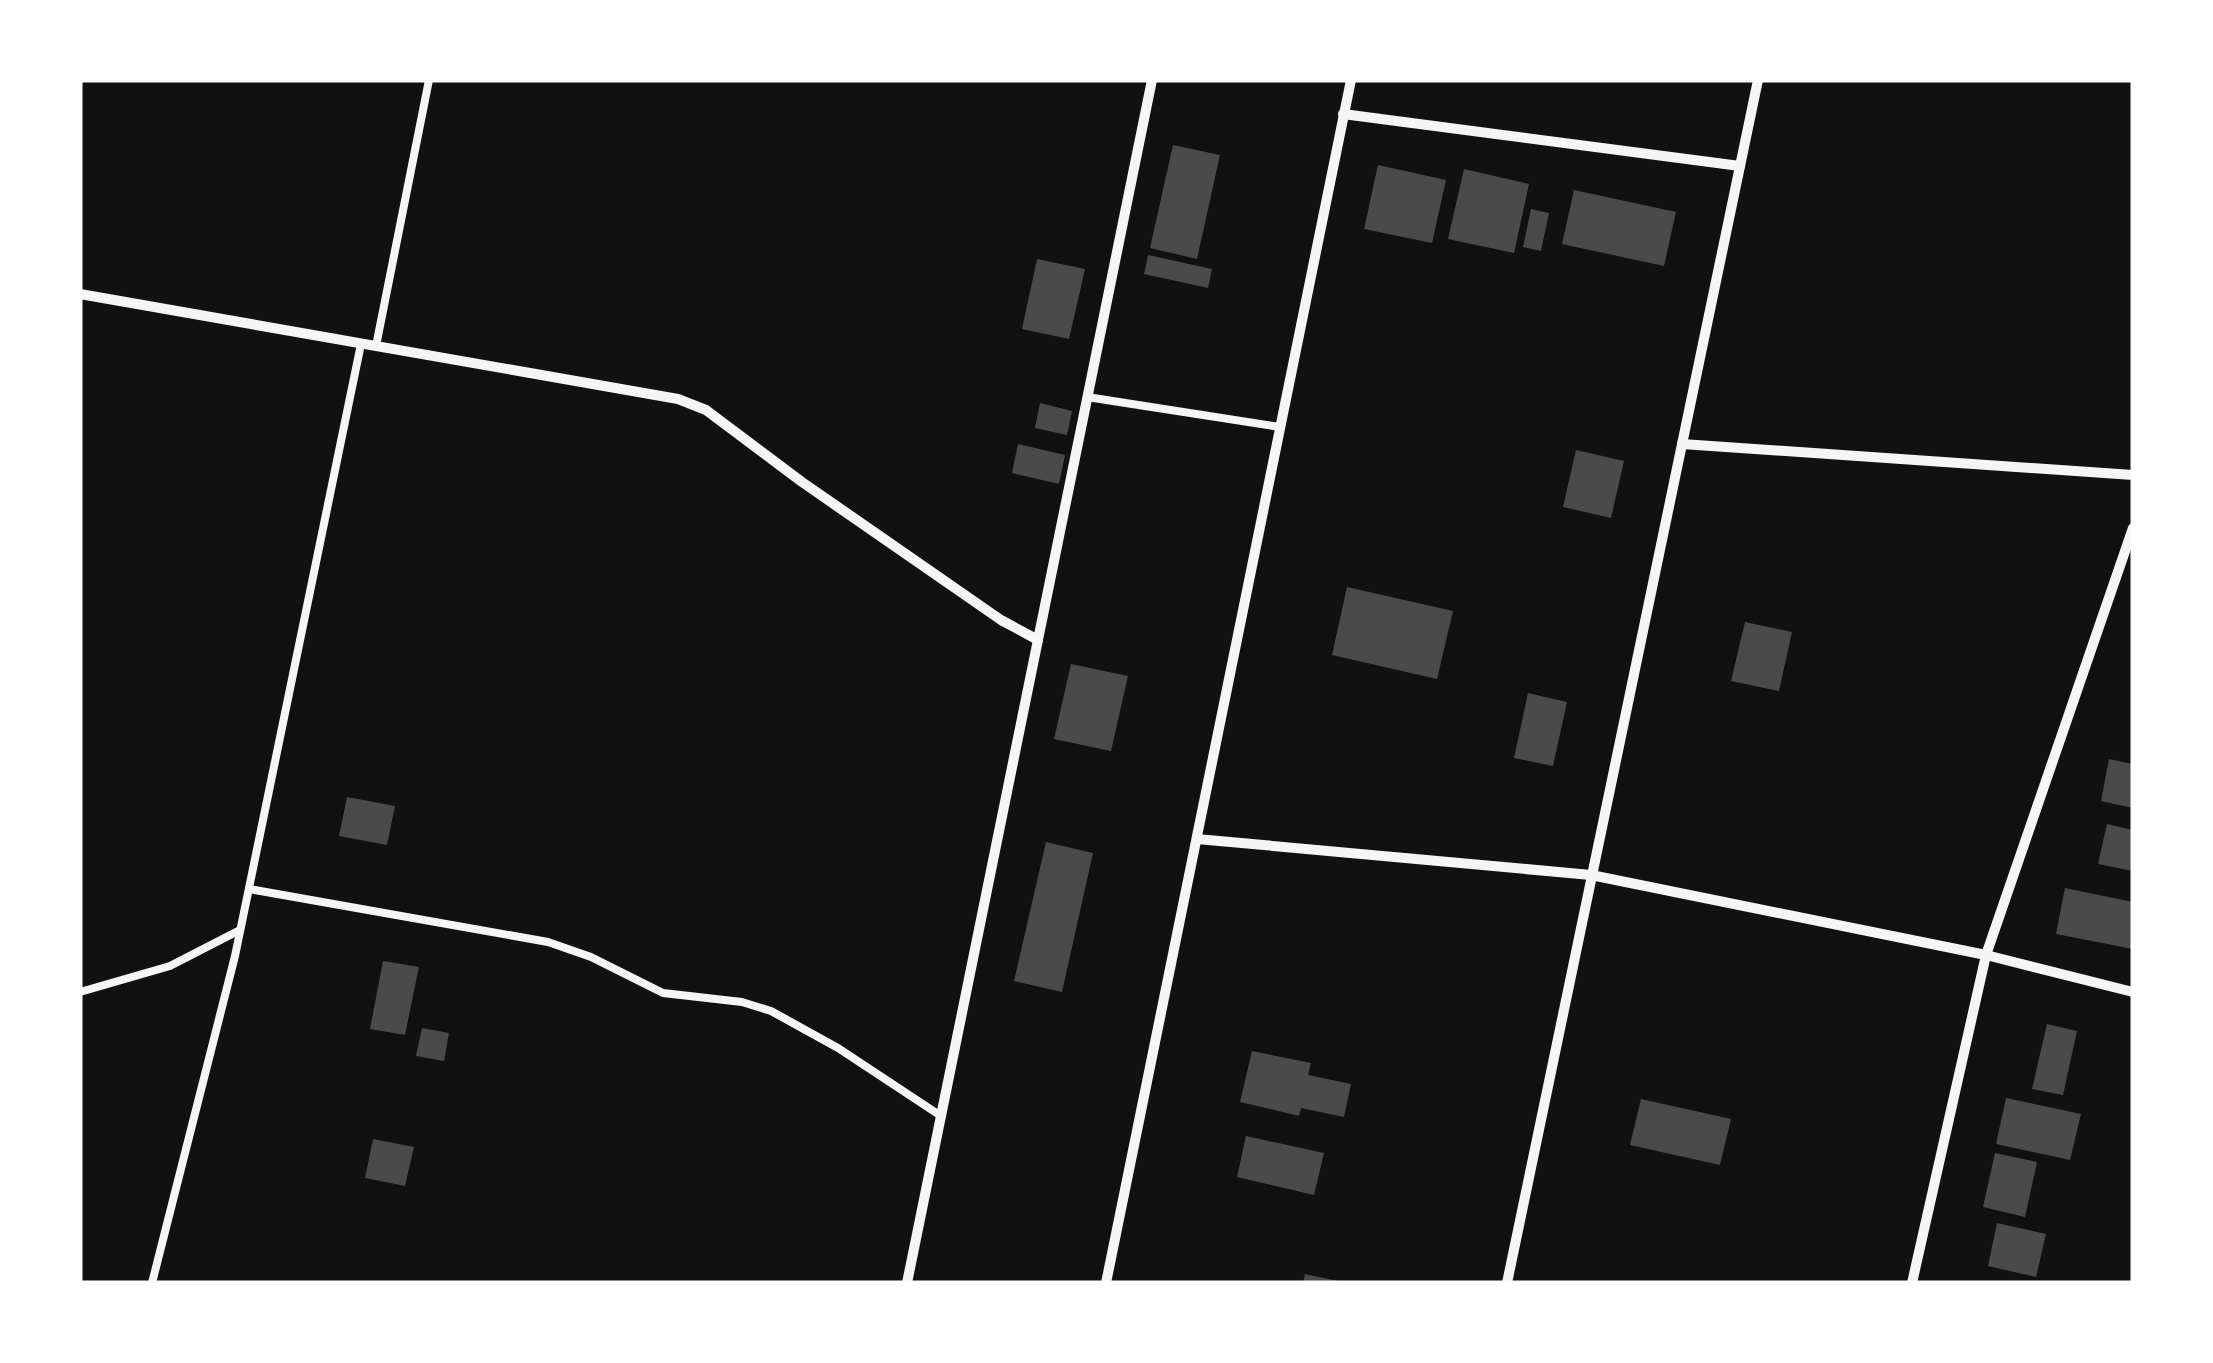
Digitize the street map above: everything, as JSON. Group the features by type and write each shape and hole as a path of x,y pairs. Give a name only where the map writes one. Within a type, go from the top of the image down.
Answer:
{"street":[{"path":"907,1283 1152,80"},
{"path":"1106,1283 1351,80"},
{"path":"1507,1283 1758,80"},
{"path":"1343,114 1740,166"},
{"path":"80,294 678,399 706,410 970,599 1038,640"},
{"path":"1682,444 2133,474"},
{"path":"1912,1283 1986,955 2133,528"},
{"path":"1197,839 1592,875 1986,955 2133,992"}],"lane":[{"path":"376,346 429,80"},
{"path":"152,1283 240,930 360,344"},
{"path":"1087,397 1280,427"},
{"path":"248,890 548,942 592,957 663,993 742,1002 772,1011 838,1048 942,1116"},
{"path":"80,992 170,966 240,930"}],"building":[{"path":"1173,145 1220,155 1197,259 1150,248"},
{"path":"1378,165 1446,180 1432,243 1364,229"},
{"path":"1464,169 1529,184 1514,253 1448,239"},
{"path":"1574,190 1676,212 1664,266 1562,244"},
{"path":"1531,209 1549,213 1541,251 1523,247"},
{"path":"1148,255 1212,269 1208,288 1144,274"},
{"path":"1037,259 1085,269 1069,339 1022,329"},
{"path":"1040,403 1072,411 1067,435 1035,428"},
{"path":"1018,444 1065,455 1059,484 1012,473"},
{"path":"1576,450 1624,461 1611,518 1563,507"},
{"path":"1347,587 1453,611 1437,679 1332,655"},
{"path":"1745,622 1792,632 1779,691 1731,681"},
{"path":"1071,664 1128,676 1111,751 1054,739"},
{"path":"1528,693 1567,702 1553,766 1514,758"},
{"path":"2109,759 2133,764 2133,808 2101,801"},
{"path":"347,797 395,806 387,845 339,836"},
{"path":"2107,824 2133,830 2133,871 2098,864"},
{"path":"1046,842 1093,853 1062,992 1014,981"},
{"path":"2065,888 2133,902 2133,949 2056,934"},
{"path":"383,961 419,967 405,1035 370,1029"},
{"path":"2047,1024 2077,1031 2063,1095 2032,1089"},
{"path":"422,1028 449,1033 444,1061 416,1056"},
{"path":"1252,1051 1311,1063 1308,1075 1351,1084 1344,1117 1301,1108 1299,1116 1240,1102"},
{"path":"2006,1098 2081,1114 2070,1160 1996,1144"},
{"path":"1641,1099 1731,1119 1720,1165 1630,1145"},
{"path":"1246,1136 1324,1153 1314,1195 1237,1177"},
{"path":"373,1139 414,1147 405,1186 365,1178"},
{"path":"1995,1153 2037,1162 2025,1217 1983,1207"},
{"path":"1997,1223 2046,1234 2036,1277 1988,1266"},
{"path":"1305,1274 1338,1281 1338,1283 1303,1283"}]}
